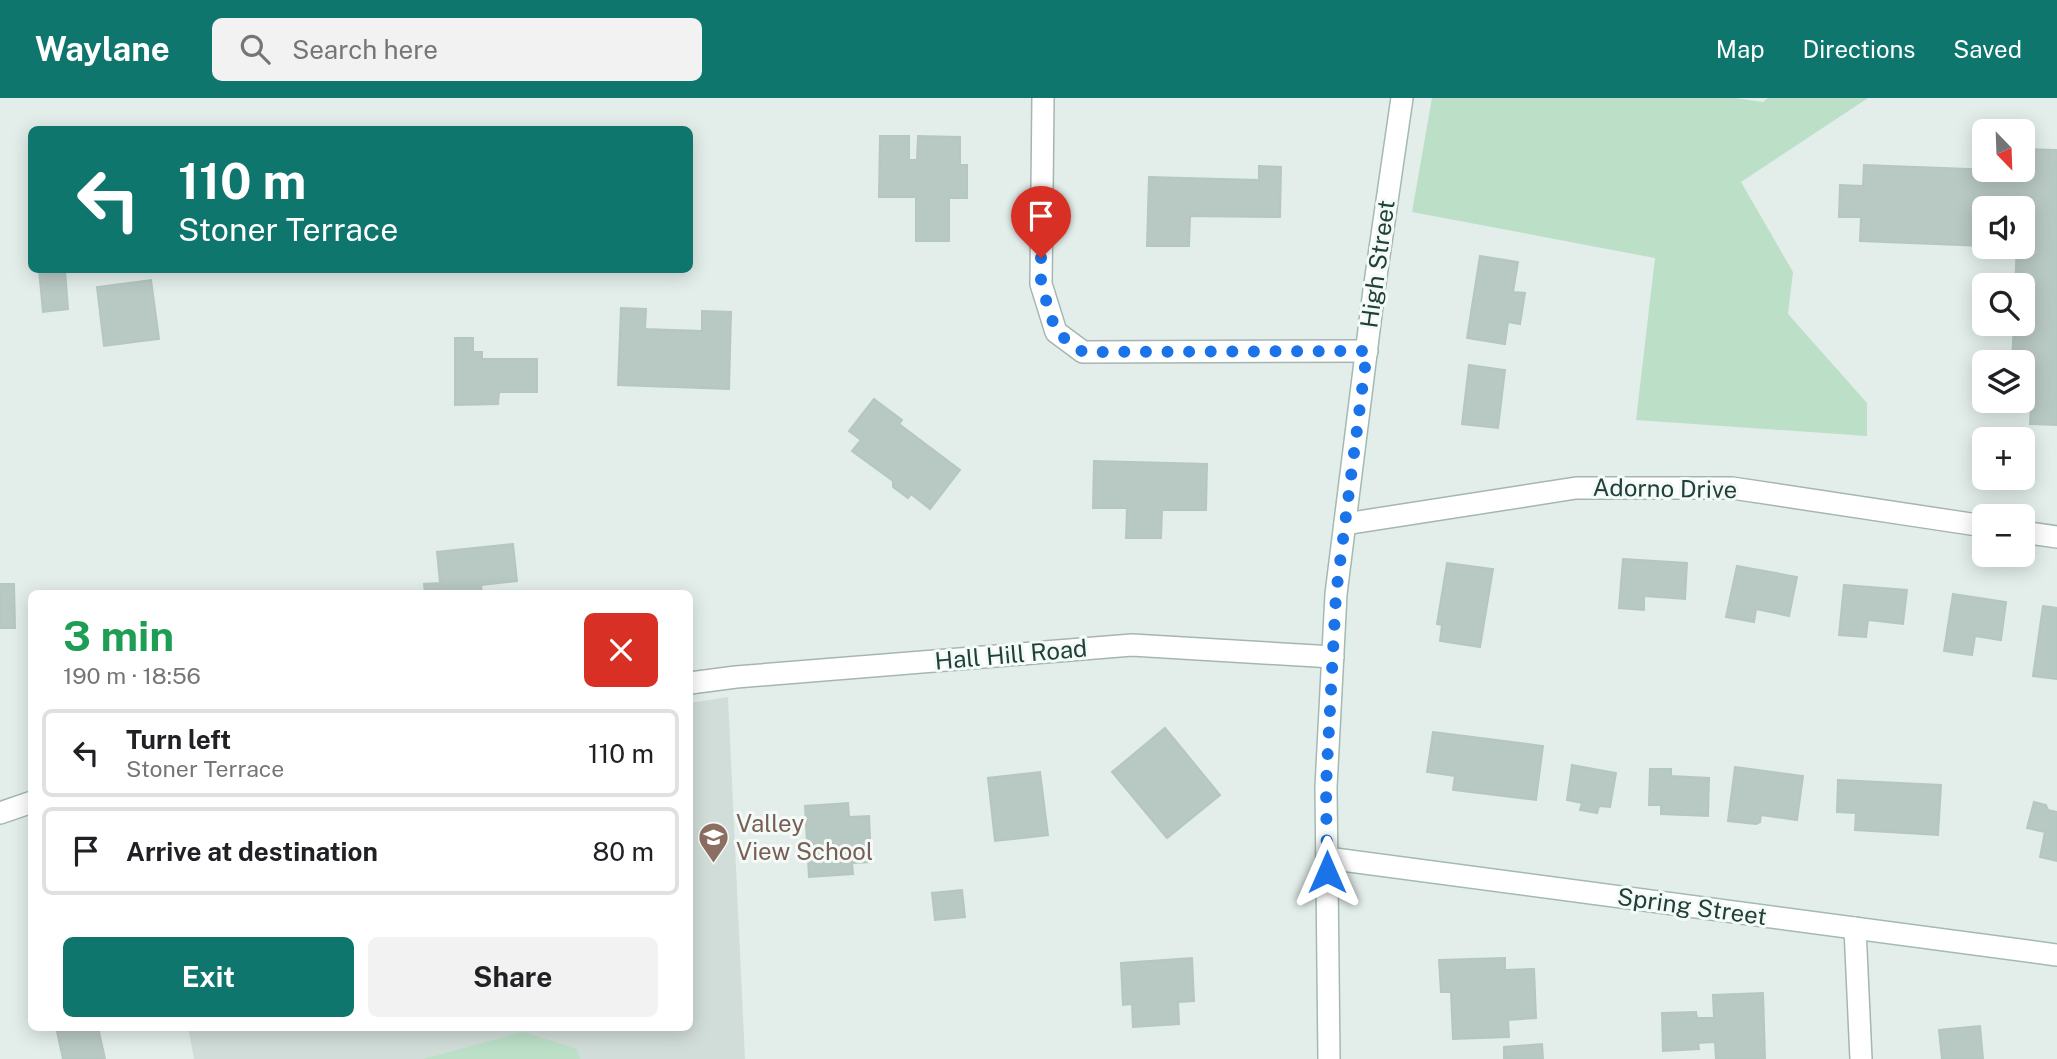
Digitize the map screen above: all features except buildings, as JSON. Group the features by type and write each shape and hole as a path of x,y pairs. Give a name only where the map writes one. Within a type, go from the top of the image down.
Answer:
{"street":[{"path":"1043,98 1041,284 1056,332 1083,352 1367,351"},
{"name":"High Street","path":"1329,1059 1326,786 1336,594 1402,98"},
{"name":"Adorno Drive","path":"1345,524 1576,488 1732,488 1972,524"},
{"path":"2035,534 2057,537"},
{"name":"Hall Hill Road","path":"693,683 1132,645 1333,657"},
{"path":"0,813 28,803"},
{"name":"Spring Street","path":"1327,858 2057,955"},
{"path":"1855,928 1861,1059"}],"shaded area":[{"name":"Valley View School","path":"728,697 745,1059 194,1059 189,1031 693,1031 693,703"}],"green space":[{"path":"1432,98 1735,98 1763,102 1768,98 1868,98 1741,182 1793,272 1788,314 1867,403 1867,436 1636,420 1655,258 1412,212"},
{"path":"523,1032 577,1049 580,1059 423,1059"}],"place":[{"name":"Valley View School","path":"713,865"}],"route":[{"path":"1041,258 1041,284 1056,332 1083,352 1367,351 1336,594 1326,786 1327,872"}]}
